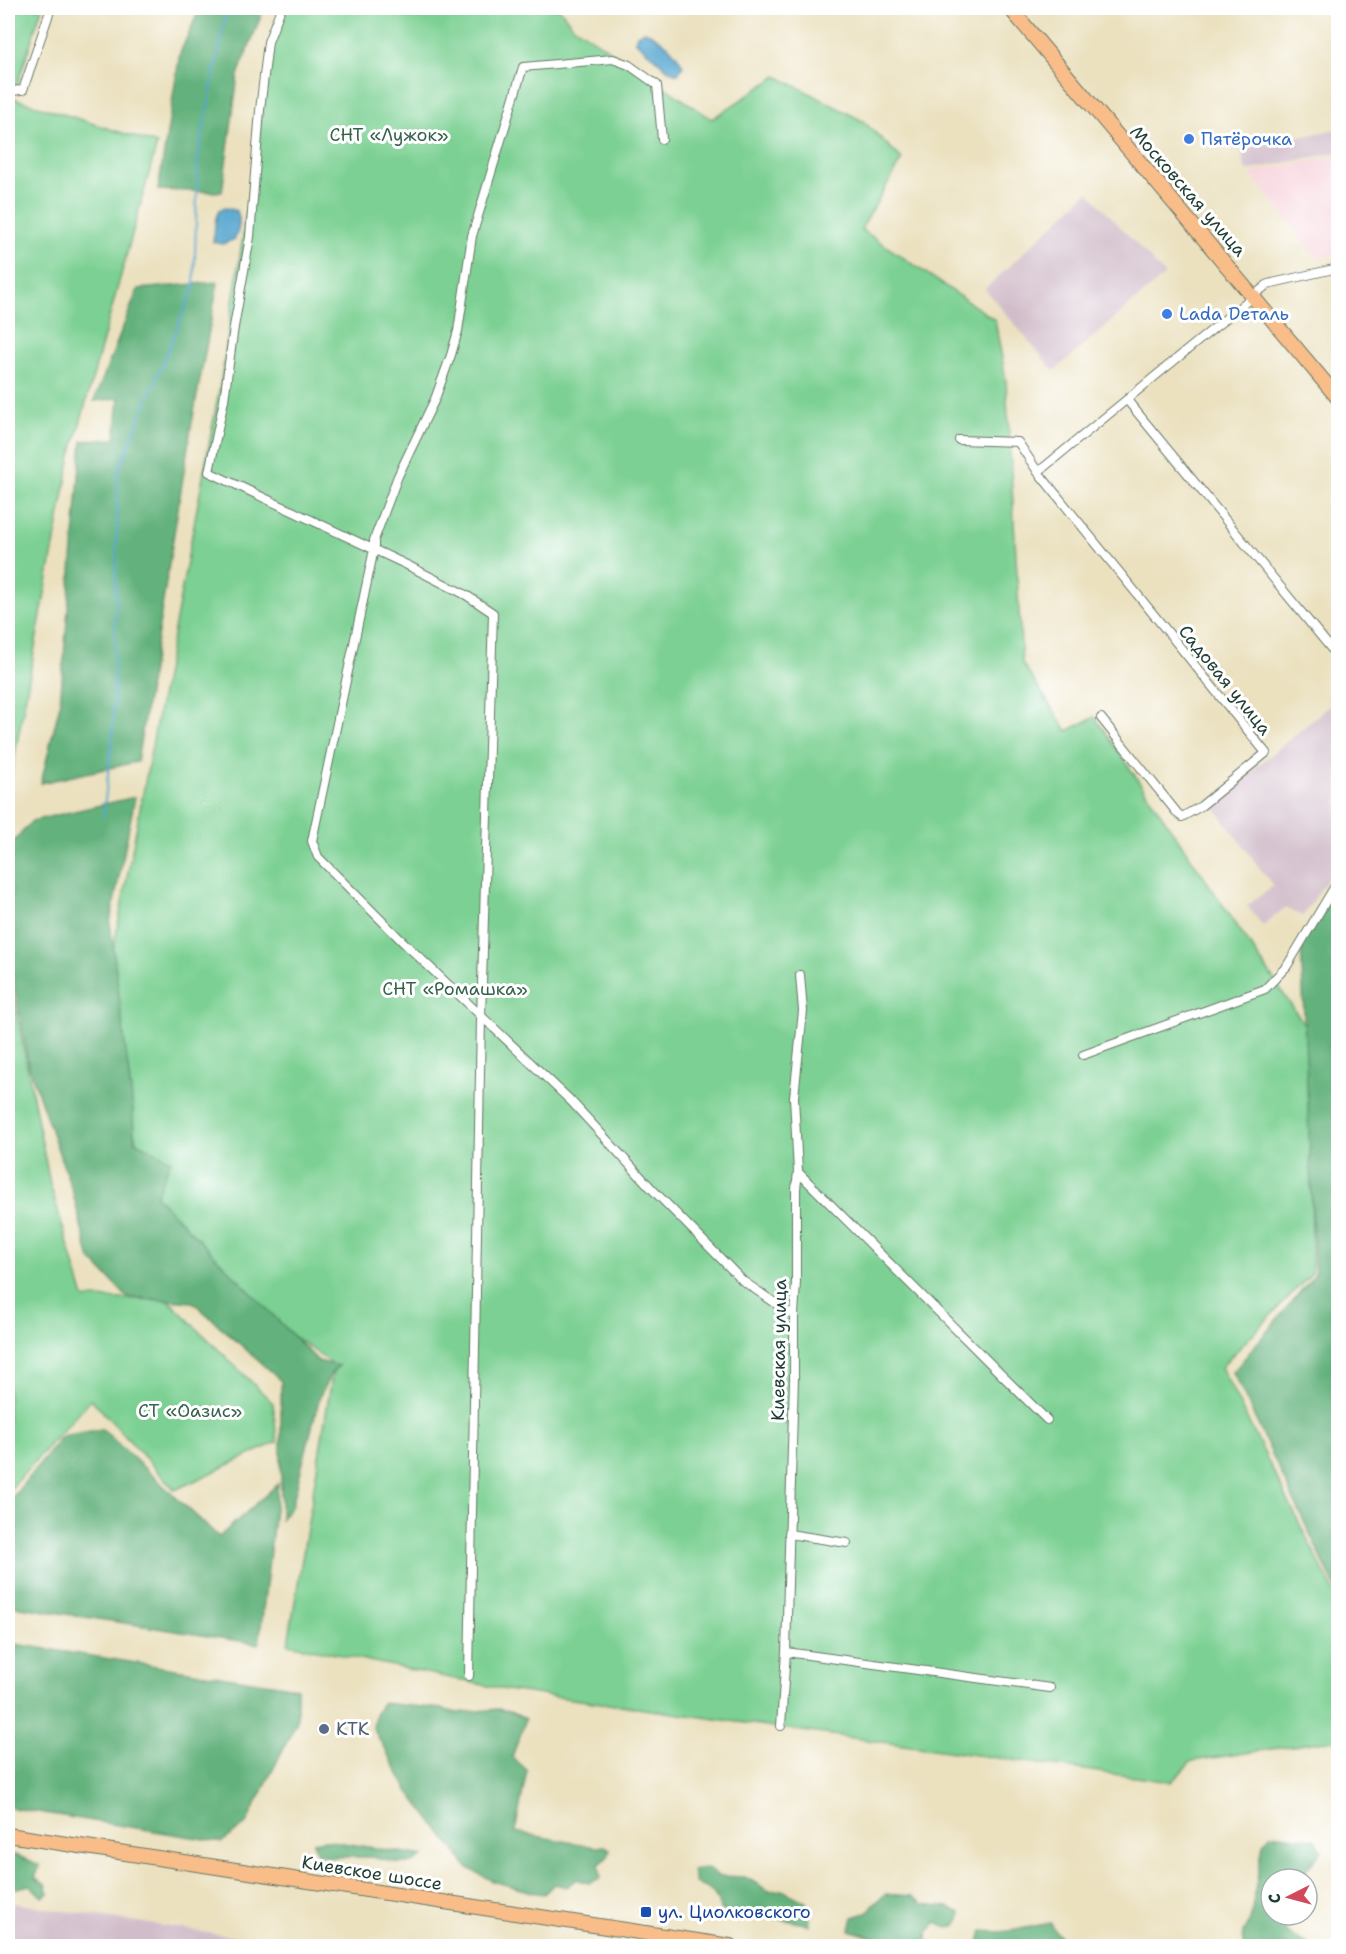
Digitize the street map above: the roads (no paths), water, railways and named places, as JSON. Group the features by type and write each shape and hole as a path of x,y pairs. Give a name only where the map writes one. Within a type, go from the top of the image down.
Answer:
{"highway":[{"name":"Московская улица","path":"1010,8 1254,295 1338,398"},
{"name":"Киевское шоссе","path":"8,1835 730,1947"}],"street":[{"path":"8,91 23,90 51,8"},
{"path":"281,8 268,42 250,237 224,400 209,472 374,549 466,595 493,613 482,1018 469,1676"},
{"path":"662,139 657,85 623,62 604,59 523,67 472,236 458,331 451,355 435,399 398,476 374,540 374,549 312,841 318,857 482,1018 571,1101 652,1189 743,1281 794,1316"},
{"path":"959,440 1018,442 1038,472 1268,284 1338,268"},
{"path":"1127,400 1338,657"},
{"name":"Садовая улица","path":"1038,472 1266,753 1201,806 1182,817 1101,718"},
{"path":"1083,1055 1265,989 1287,966 1338,881"},
{"name":"Киевская улица","path":"781,1726 786,1652 794,1378 795,1189 798,1172 794,1097 803,1011 800,975"},
{"path":"798,1172 1047,1420"},
{"path":"789,1534 847,1543"},
{"path":"786,1652 1050,1688"}],"water":[{"path":"644,31 662,40 676,55 683,66 678,74 670,71 635,41 637,35"},
{"path":"226,208 237,211 238,232 235,239 223,244 213,242 219,210"}],"waterway":[{"path":"103,817 113,732 118,472 194,287 198,158 227,8"}],"place":[{"name":"Пятёрочка","path":"1189,139"},
{"name":"Lada Dеталь","path":"1167,314"},
{"name":"КТК","path":"324,1729"},
{"name":"ул. Циолковского","path":"646,1912"}],"park label":[{"name":"СНТ «Лужок»","path":"389,135"},
{"name":"СНТ «Ромашка»","path":"455,989"},
{"name":"СТ «Оазис»","path":"190,1411"}]}
